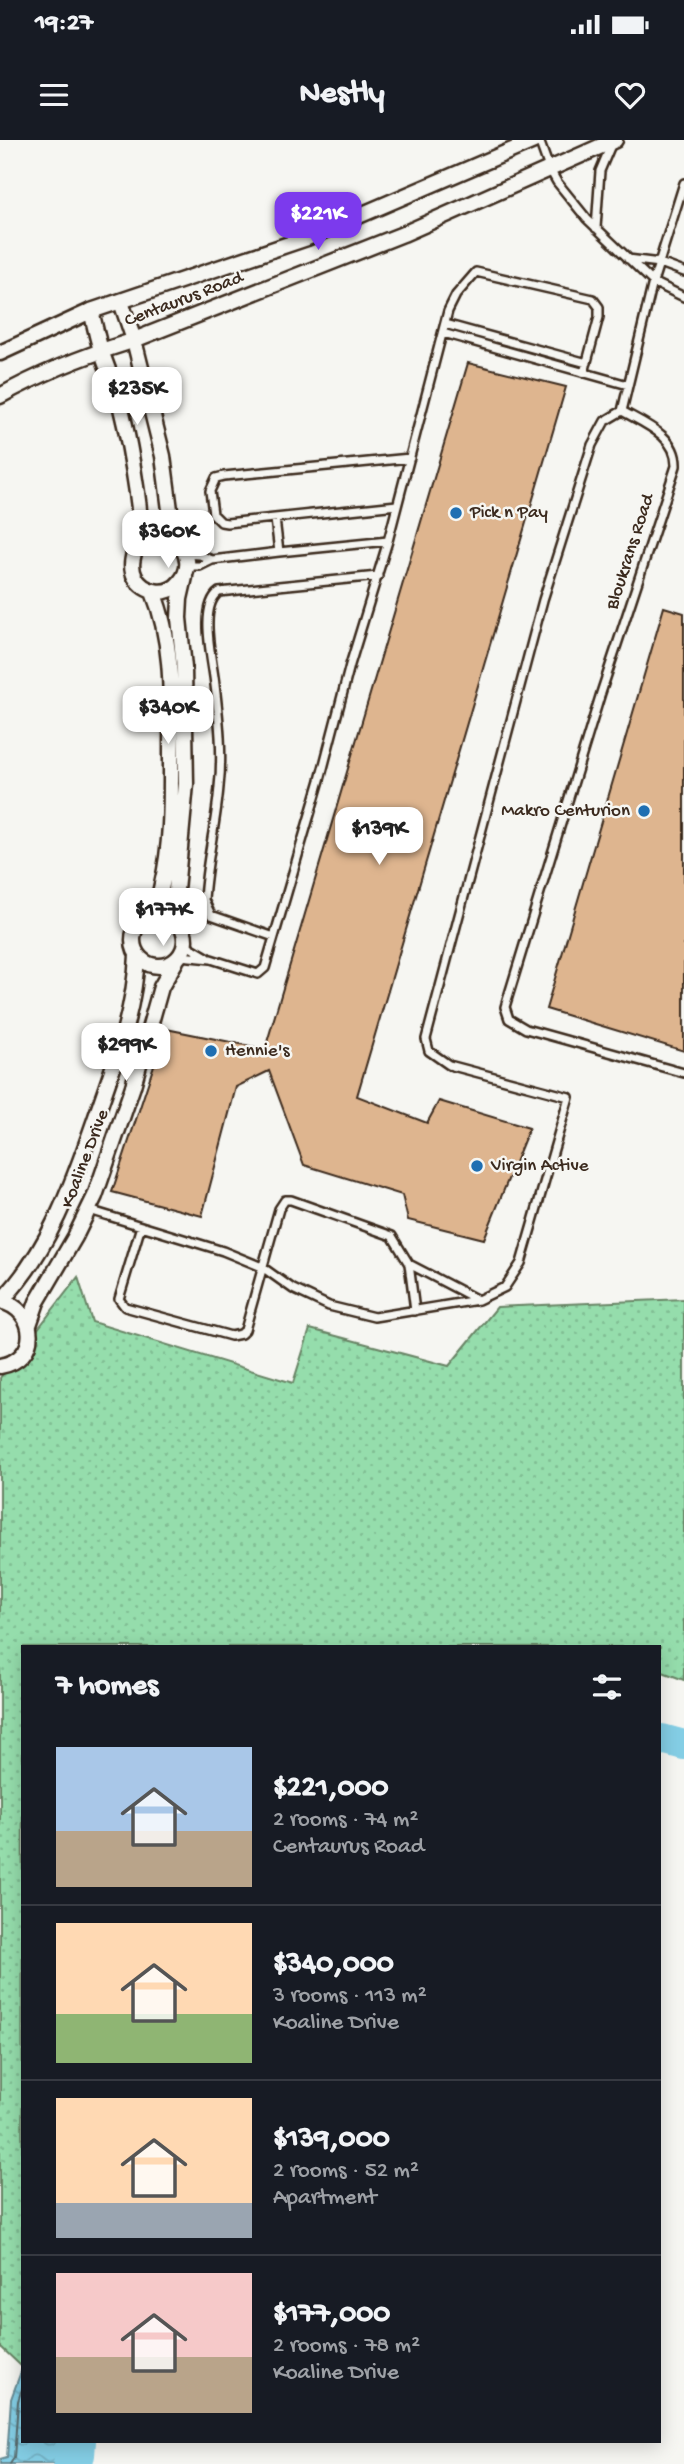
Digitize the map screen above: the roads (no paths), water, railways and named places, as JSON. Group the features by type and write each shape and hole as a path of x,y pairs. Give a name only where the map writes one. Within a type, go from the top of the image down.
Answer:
{"street":[{"name":"Centaurus Road","path":"0,353 91,311 307,238 537,140"},
{"name":"Centaurus Road","path":"0,397 33,377 403,234 614,140"},
{"path":"121,302 134,340 163,456 172,525 184,560 179,618 184,668 186,784 175,901 176,920"},
{"path":"91,311 101,351 121,408 138,495 139,531 131,566 134,575 138,583 153,592 172,589 184,560"},
{"path":"136,549 141,543 155,537 171,539 184,560"},
{"path":"153,592 163,625 171,687 170,822 163,883 153,915"},
{"path":"153,915 169,916 182,928 180,953 159,967 150,965 137,955 134,947 135,931 145,918 153,915"},
{"name":"Koaline Drive","path":"29,1325 37,1302 89,1210 133,1086 161,987 180,953"},
{"name":"Koaline Drive","path":"0,1301 20,1282 64,1200 83,1156 112,1070 136,983 137,955"},
{"path":"64,1200 89,1210"},
{"name":"Koaline Drive","path":"0,1301 9,1303 22,1312 30,1333 26,1349 16,1360 0,1366"}],"lane":[{"path":"537,140 549,168 567,196 596,229 653,282 684,297"},
{"path":"596,229 600,172 614,140"},
{"path":"89,1210 223,1251 262,1267 293,1289 329,1306 374,1317 478,1300 505,1287 522,1263 569,1097 449,1065 429,1051 426,1039 547,587 592,445 605,421 622,411 653,282 684,183"},
{"path":"628,258 660,263 684,272"},
{"path":"180,953 261,973 265,968 320,780 350,665 388,541 445,324 456,295 476,272 593,299 599,307 599,317 584,373"},
{"path":"445,324 587,363"},
{"path":"443,333 628,385"},
{"name":"Bloukrans Road","path":"622,411 667,440 673,447 676,466 601,693 505,1007 509,1019 526,1029 684,1073"},
{"path":"397,505 275,519 221,522 213,514 210,491 216,478 224,476 410,458"},
{"path":"275,519 279,552"},
{"path":"184,560 200,555 212,560 388,541"},
{"path":"274,937 211,915 204,900 220,776 219,732 208,609 212,597 219,592 378,576"},
{"path":"180,953 211,959"},
{"path":"141,1226 118,1299 125,1307 231,1336 241,1334 245,1330 279,1209 285,1200 290,1200 392,1236 409,1264 415,1311"},
{"path":"409,1264 478,1300"}],"water":[{"path":"21,2372 21,2443 81,2443 80,2455 68,2464 0,2464 0,2459 7,2457 11,2399"}],"waterway":[{"path":"661,1740 684,1745"},
{"path":"68,2464 80,2455 81,2443"}],"place":[{"name":"Pick n Pay","path":"456,513"},
{"name":"Makro Centurion","path":"644,811"},
{"name":"Hennie's","path":"211,1051"},
{"name":"Virgin Active","path":"477,1166"}]}
